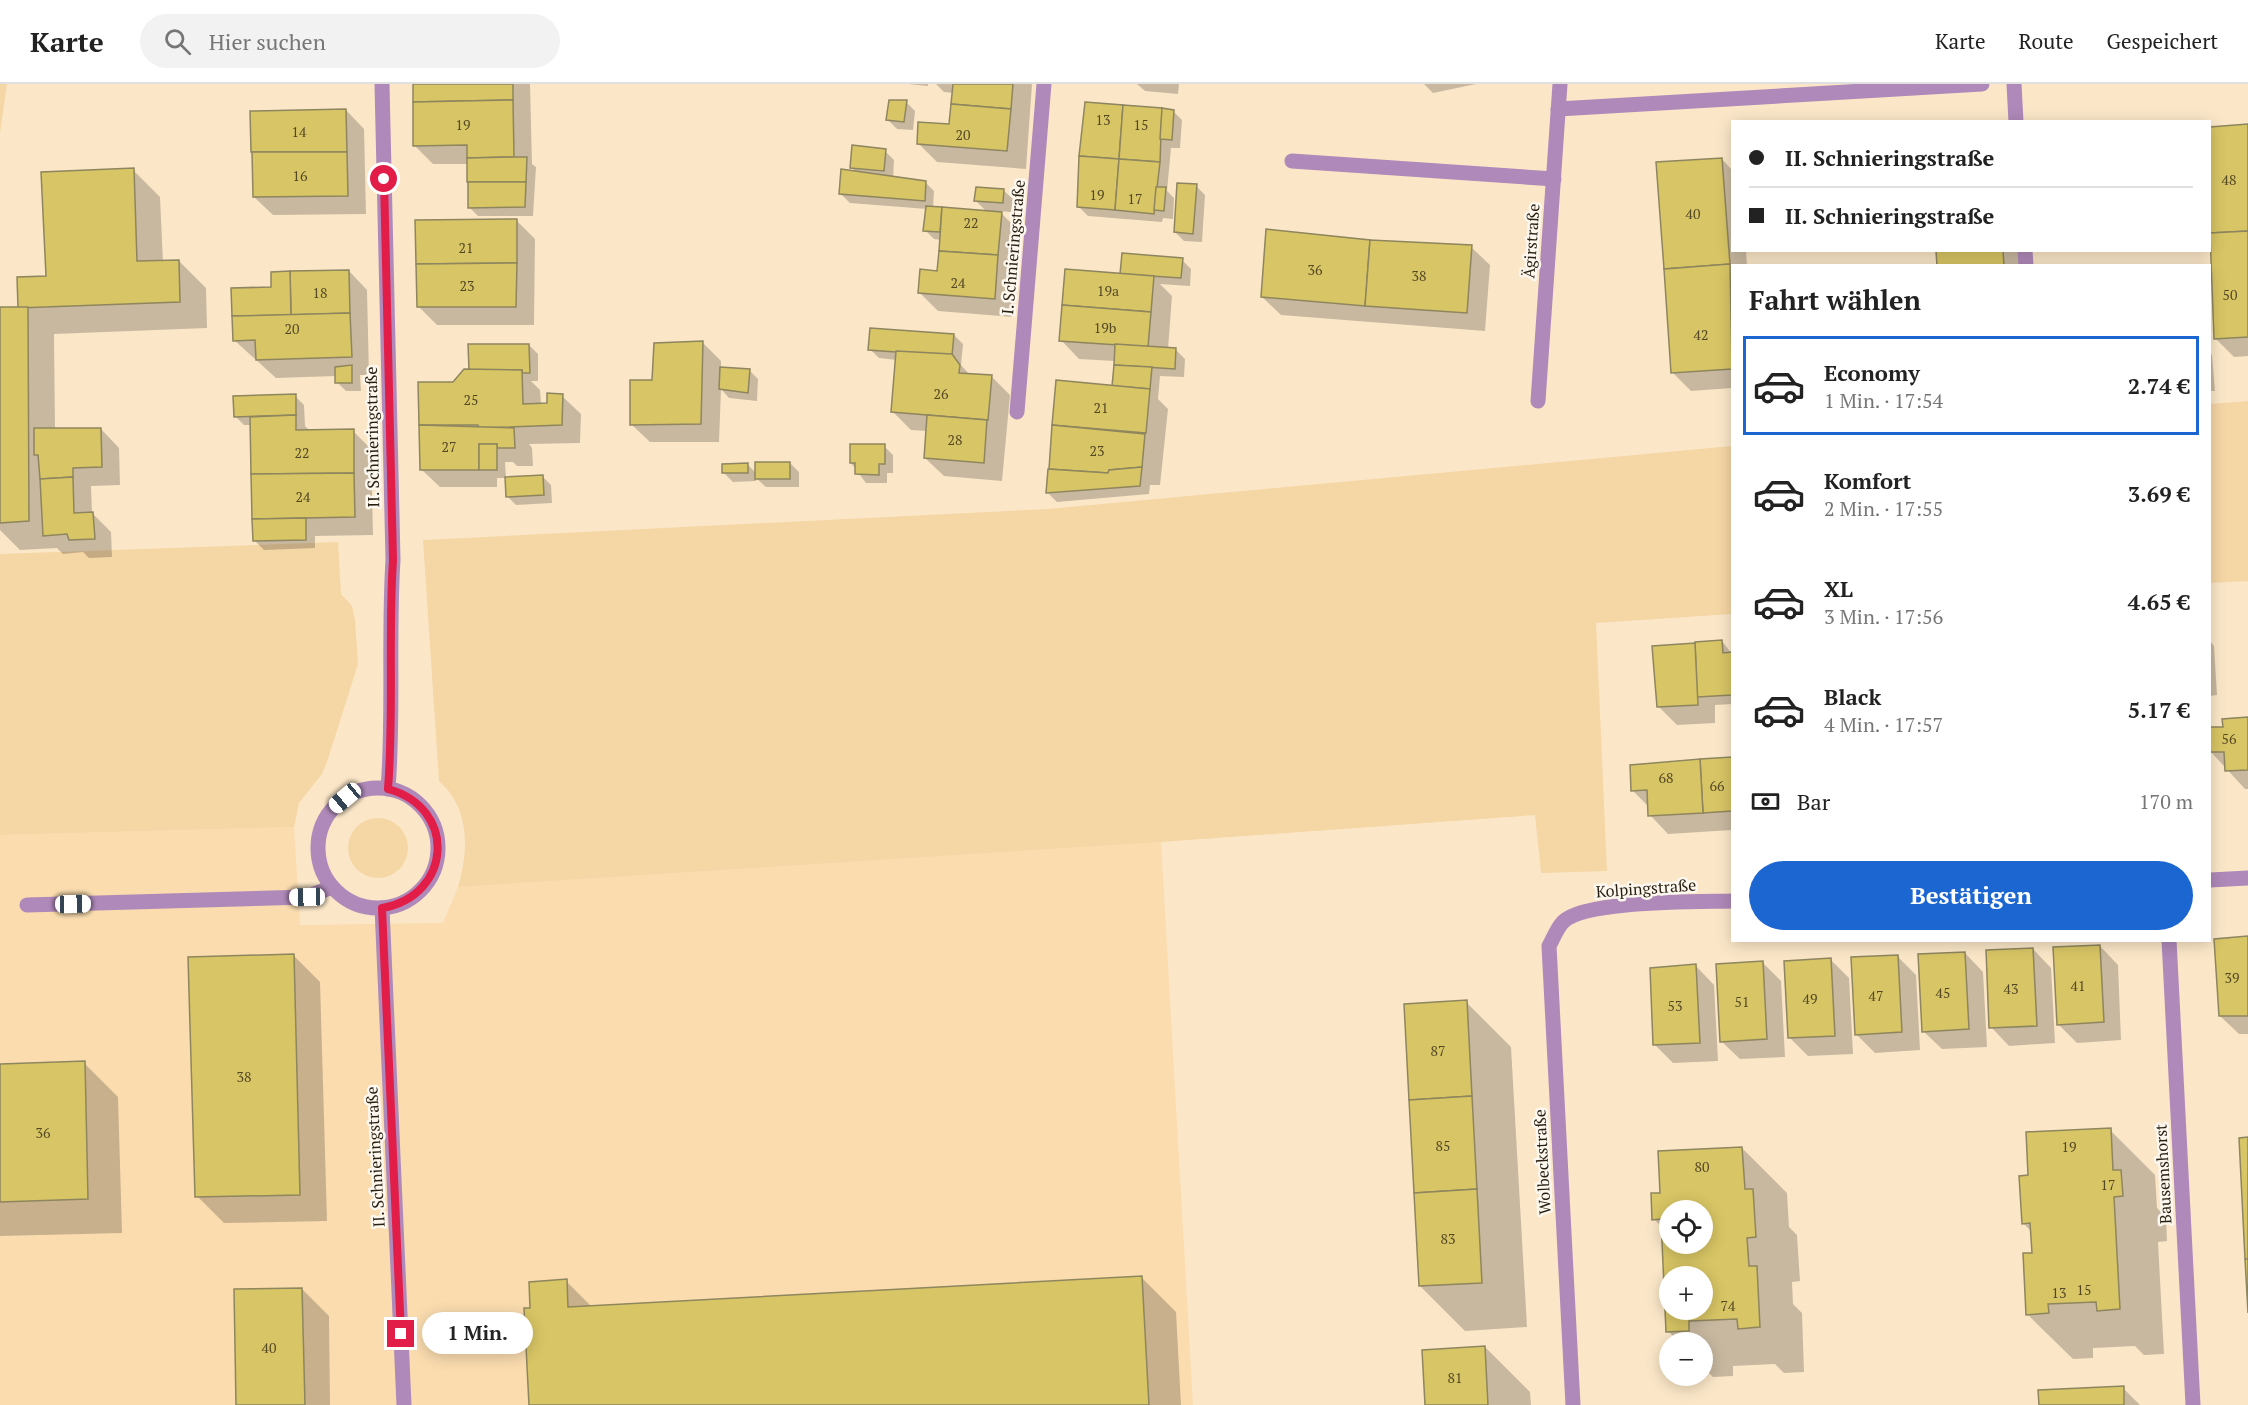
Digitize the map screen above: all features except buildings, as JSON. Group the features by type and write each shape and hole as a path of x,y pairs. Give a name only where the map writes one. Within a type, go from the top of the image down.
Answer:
{"street":[{"name":"II. Schnieringstraße","path":"382,84 393,560 391,595 393,733 388,789"},
{"name":"I. Schnieringstraße","path":"1017,412 1044,84"},
{"name":"Ägirstraße","path":"1538,401 1560,84"},
{"path":"1558,109 1982,84"},
{"path":"2014,84 2016,120"},
{"path":"1292,161 1554,179"},
{"path":"372,788 388,789 399,792 419,804 433,824 438,849 430,878 420,891 408,900 382,908 357,904 343,897 332,887 318,859 318,843 327,817 339,802 356,792 372,788"},
{"path":"2211,880 2248,878"},
{"path":"27,905 307,897 332,887"},
{"name":"Kolpingstraße","path":"1564,921 1583,912 1618,906 1731,901"},
{"name":"II. Schnieringstraße","path":"382,908 404,1405"},
{"name":"Wolbeckstraße","path":"1564,921 1549,946 1573,1405"},
{"name":"Bausemshorst","path":"2169,942 2193,1405"}],"shaded area":[{"path":"0,84 7,84 0,133"},
{"path":"2248,401 2248,581 2211,583 2211,404"},
{"path":"1731,446 1731,614 1596,623 1607,871 1541,873 1535,815 1161,842 458,887 464,859 464,830 457,804 439,781 423,540 1048,509"},
{"path":"338,542 341,594 352,606 358,664 327,762 322,774 299,803 294,827 0,835 0,554"},
{"path":"372,818 384,818 395,823 403,831 408,848 406,860 395,873 384,878 372,878 361,873 353,865 348,854 348,842 353,831 361,823"},
{"path":"294,827 300,925 443,923 458,887 1161,842 1193,1405 0,1405 0,835"}],"route":[{"path":"384,179 393,560 391,595 393,733 388,789 399,792 419,804 433,824 438,849 437,861 430,878 420,891 395,906 382,908 401,1334"}]}
